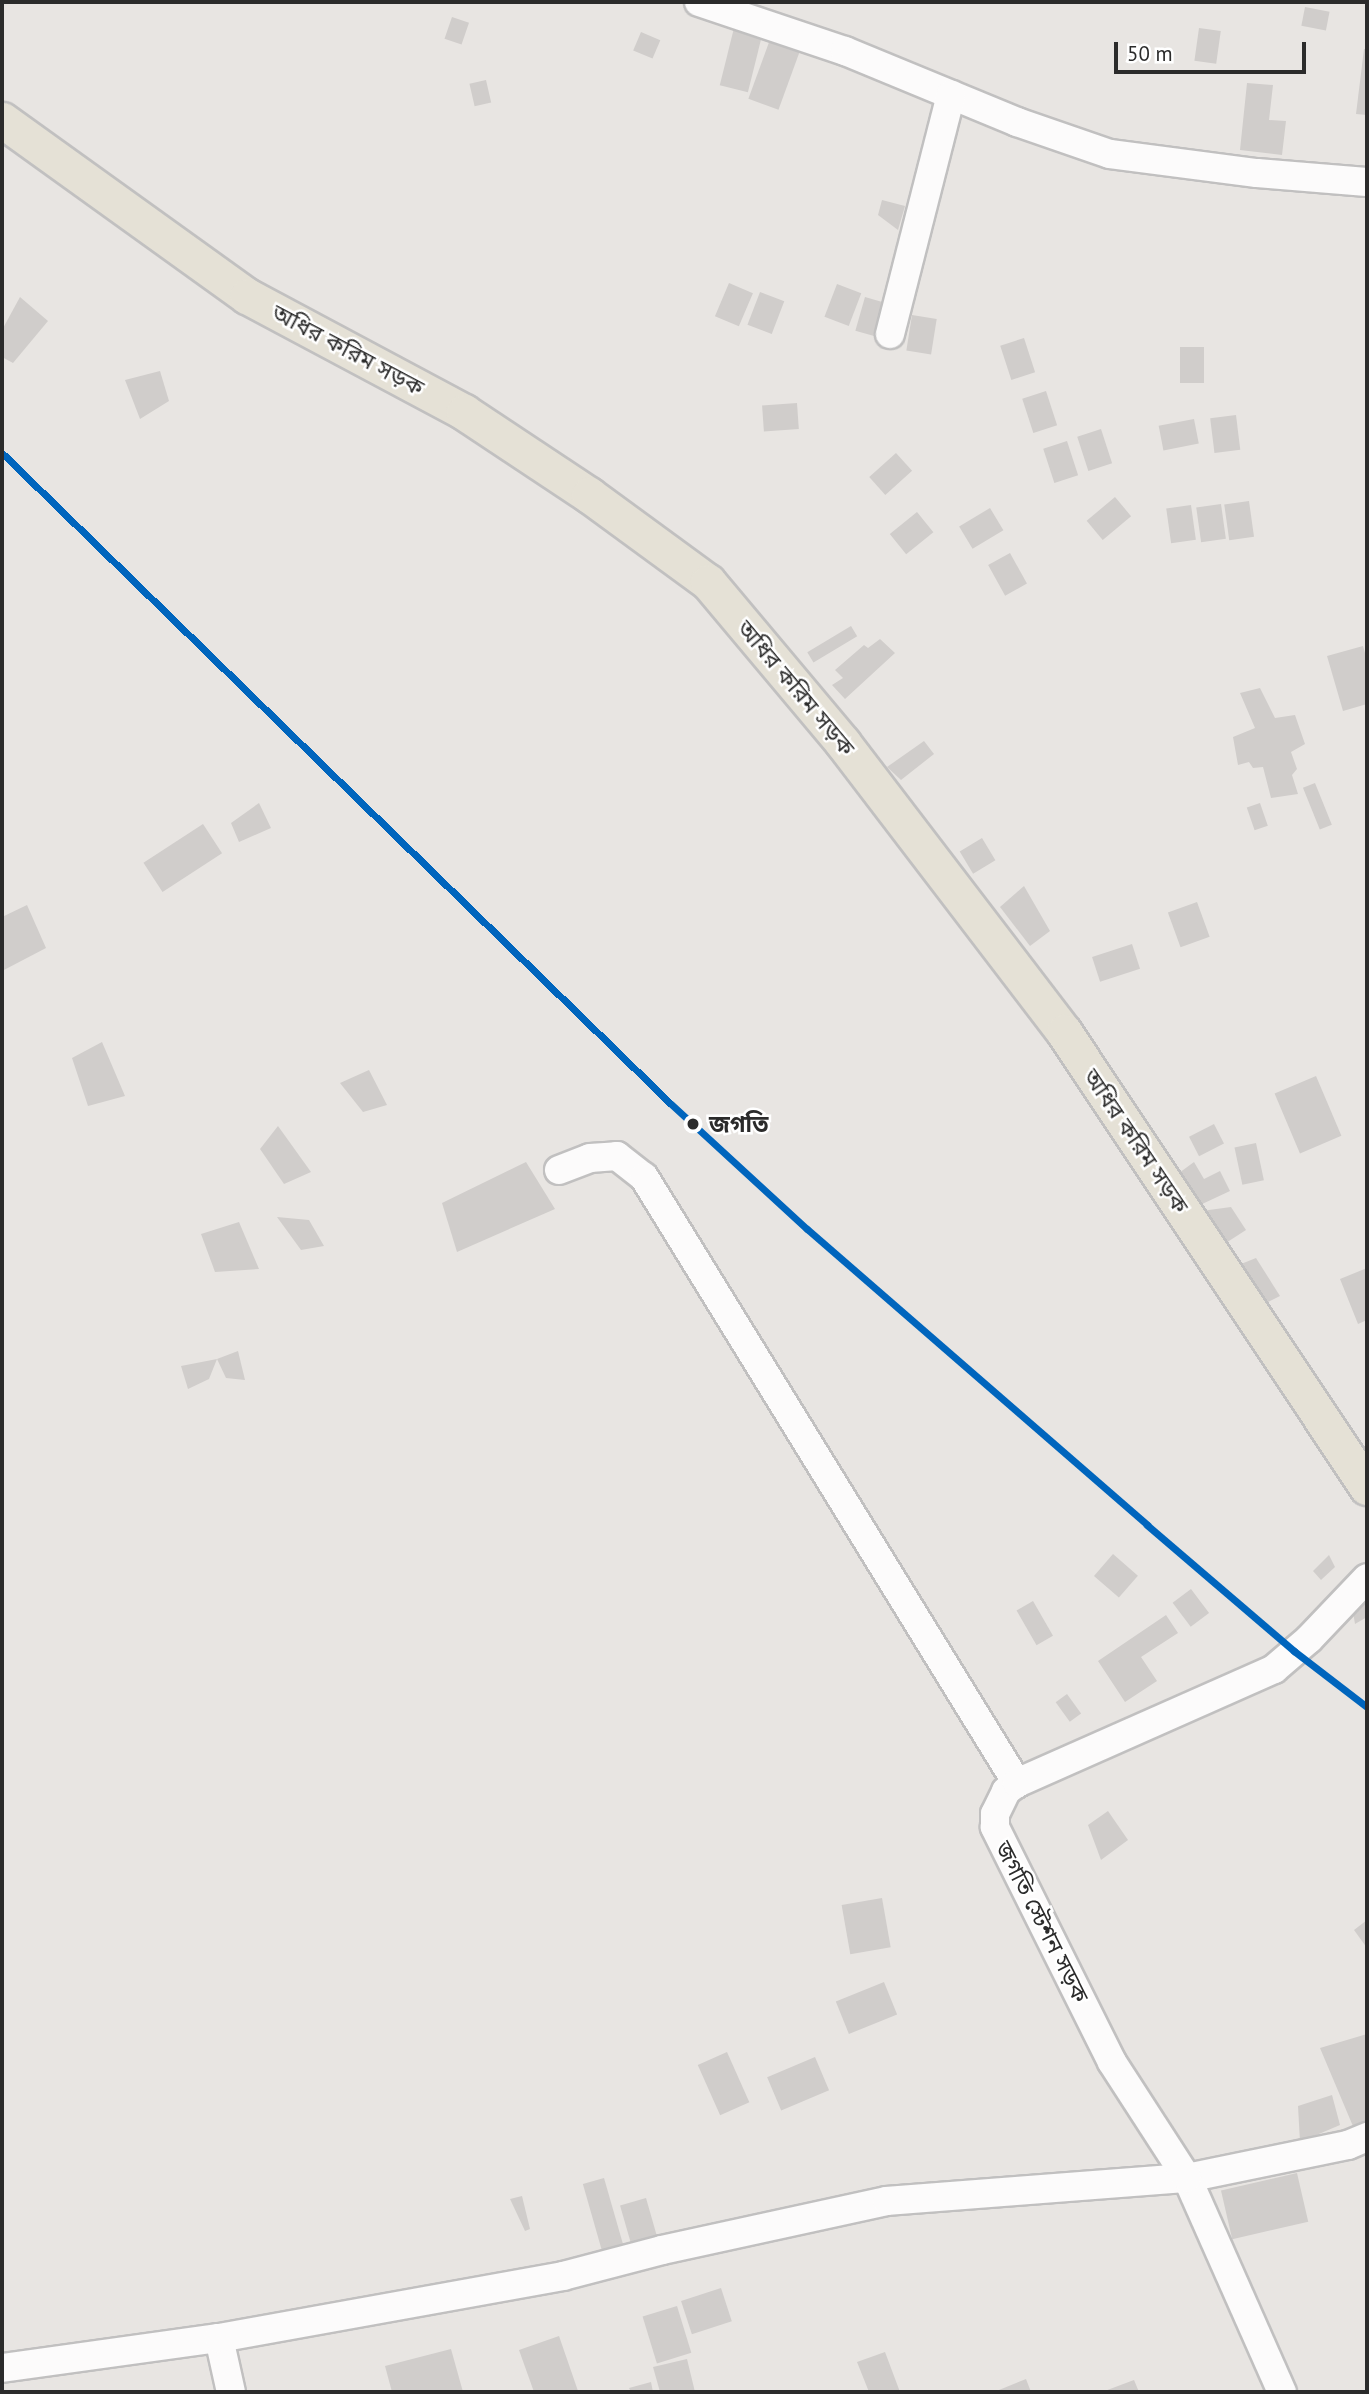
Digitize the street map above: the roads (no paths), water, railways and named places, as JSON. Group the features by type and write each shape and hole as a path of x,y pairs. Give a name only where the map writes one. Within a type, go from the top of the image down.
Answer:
{"main road":[{"name":"অধির করিম সড়ক","path":"4,129 247,296 464,412 589,495 708,582 843,743 1064,1032 1367,1487"}],"street":[{"path":"699,2 845,51 1017,122 1110,154 1257,173 1367,181"},
{"path":"890,334 951,95"},
{"path":"559,1170 590,1158 617,1156 644,1177 1017,1783 1275,1669 1309,1639 1367,1578"},
{"name":"জগতি স্টেশন সড়ক","path":"1017,1783 1006,1791 999,1802 995,1827 1112,2062 1187,2178 1282,2392"},
{"path":"2,2368 219,2338 563,2276 662,2250 887,2201 1187,2178 1348,2145 1367,2137"},
{"path":"219,2338 231,2392"}],"place":[{"name":"জগতি","path":"693,1124"}]}
